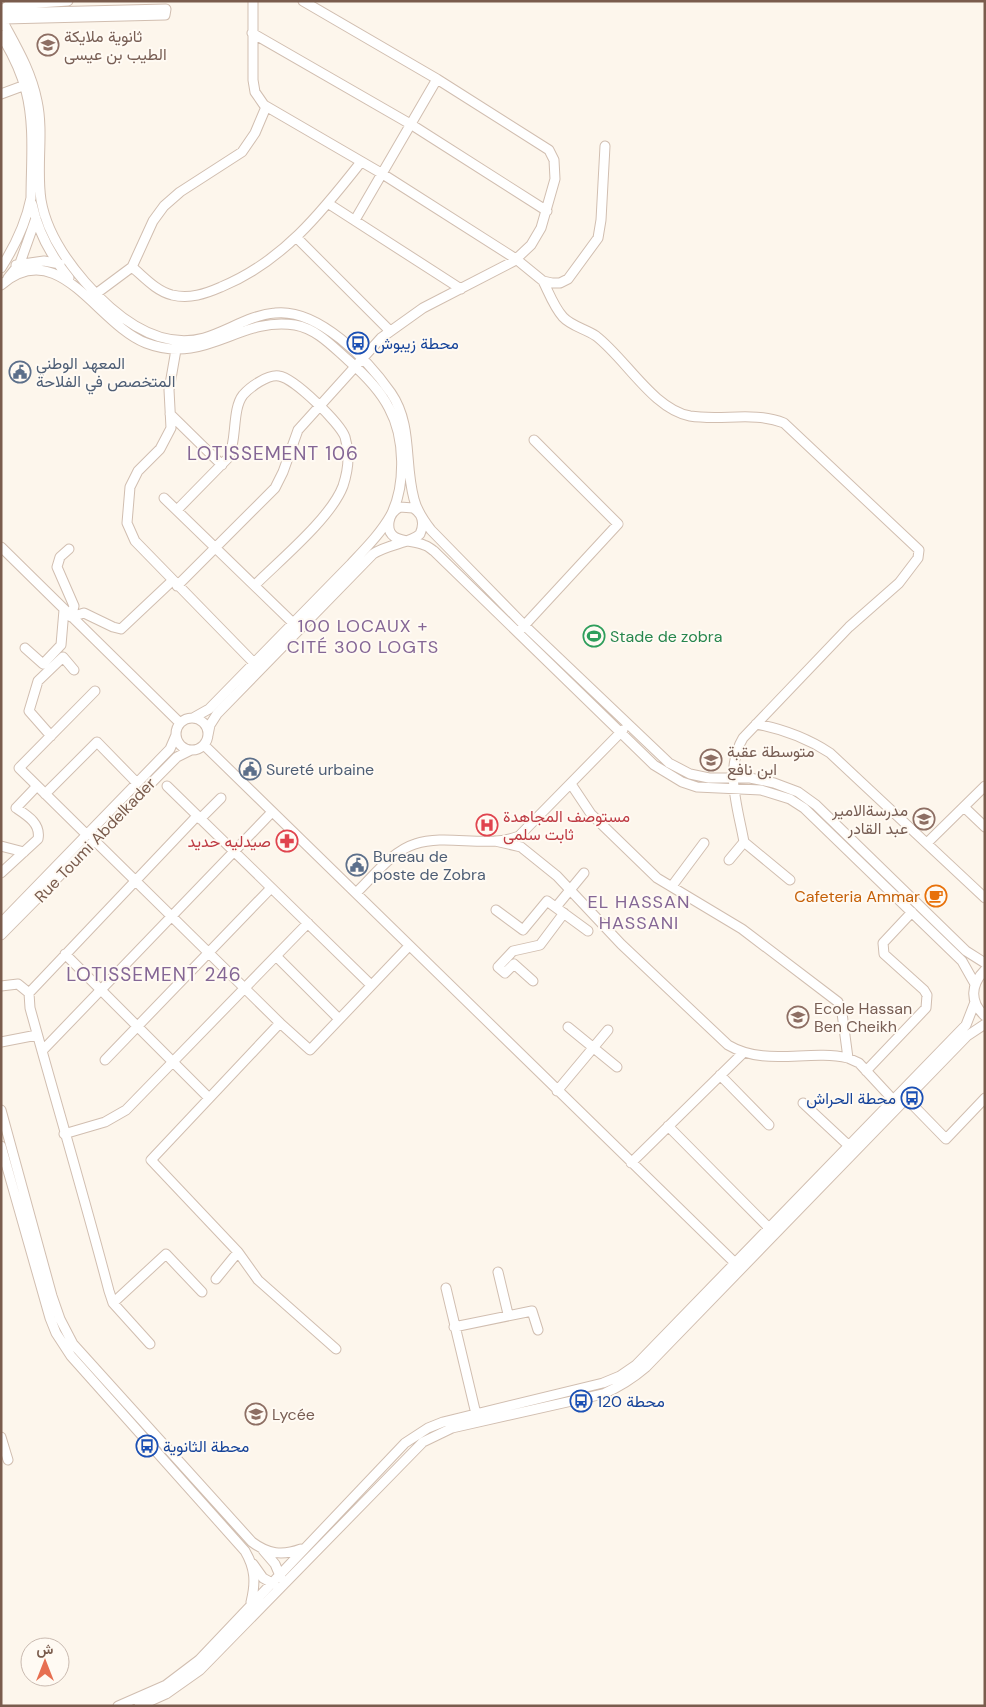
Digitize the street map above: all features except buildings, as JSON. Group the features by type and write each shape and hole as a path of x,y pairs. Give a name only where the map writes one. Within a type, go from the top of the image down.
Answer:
{"street":[{"path":"3,16 9,5 68,1"},
{"path":"253,1 253,80 259,100 266,106 381,173 516,259 543,281 553,302 564,318 595,335 620,356 652,394 669,408 689,416 724,418 760,416 784,423 919,550 918,558 899,583 849,627 756,724 737,748 734,757 733,778 744,842 790,880"},
{"path":"71,617 84,613 121,629 217,548 275,488 283,472 298,430 361,359 390,331 423,308 516,259 531,246 541,228 555,179 554,160 549,150 437,79 303,1"},
{"path":"142,5 166,9 165,16 3,16 142,5"},
{"path":"2,284 20,263 36,218 40,125 29,83 27,65 3,16"},
{"path":"252,33 412,125 547,212"},
{"path":"1,35 29,83"},
{"path":"355,220 381,173 412,125 437,79"},
{"path":"1,94 29,83"},
{"path":"92,296 132,267 158,213 180,192 242,152 255,133 266,106"},
{"path":"543,281 560,283 568,279 598,238 601,226 606,146"},
{"path":"132,267 159,290 170,295 193,297 235,281 260,268 297,238 329,204 362,162"},
{"path":"1,268 13,249 36,199"},
{"path":"36,199 53,236 92,296 117,326 131,335 155,346 176,350 191,350 262,326 281,324 309,329 355,366 383,397 395,422 401,475 388,526 394,536 404,541 424,545 434,551 654,765 682,782 710,789 761,790 775,793 804,808 962,961 975,984 975,1002 966,1025 646,1367 633,1378 603,1394 436,1434 411,1452 282,1587 186,1682 139,1706"},
{"path":"329,204 460,289"},
{"path":"36,218 56,262 73,283"},
{"path":"297,238 390,331"},
{"path":"1,272 20,263 44,261 56,262 80,275"},
{"path":"2,284 26,271 40,270 54,273 73,283 144,332 178,339 203,338 257,317 275,313 301,315 328,329 361,359 390,392 405,422 410,478 414,500 422,516 423,522 420,534 416,538 383,547 373,554 218,714 210,725 204,744 191,750 181,746 176,735 180,724 209,710 369,545 391,514 395,510 406,506 418,511 422,516 440,542 656,753 680,769 709,778 768,781 786,786 806,798 966,951 985,964"},
{"path":"178,339 169,390 171,428 168,436 152,459 133,478 127,502 126,523 135,541 254,663"},
{"path":"177,510 222,465 233,448 240,400 253,386 268,378 279,376 290,380 319,406 337,425 345,439 348,461 342,487 329,508 317,522 255,585"},
{"path":"170,414 222,465"},
{"path":"518,633 618,524 534,440"},
{"path":"164,498 293,623"},
{"path":"1,547 180,724"},
{"path":"69,549 60,557 57,567 74,606 71,617"},
{"path":"25,648 43,664 61,645 64,610"},
{"path":"51,736 29,711 38,681 63,657 74,670"},
{"path":"95,691 19,768 310,1050 409,946"},
{"path":"193,718 205,724 208,735"},
{"path":"756,724 795,734 814,742 830,753 985,898"},
{"path":"356,894 399,852 415,844 432,841 495,841 512,839 527,830 628,726"},
{"name":"Rue Toumi Abdelkader","path":"1,935 170,749 176,735"},
{"path":"45,794 96,742 138,783"},
{"path":"204,744 734,1262"},
{"name":"Rue Toumi Abdelkader","path":"1,923 177,757 191,750"},
{"path":"571,784 591,814 643,867 742,928 838,1002 842,1013 848,1058"},
{"path":"1,873 38,839 39,833 32,818 16,808 37,786"},
{"path":"167,786 371,985"},
{"path":"928,843 985,786"},
{"path":"150,1344 113,1303 81,1182 64,1134 37,1035 30,1008 29,993 135,880 221,798"},
{"path":"964,807 985,827"},
{"path":"42,1051 272,812"},
{"path":"525,851 523,840 527,830"},
{"path":"495,841 511,844 525,851 571,889 620,944 716,1036 743,1052 761,1056 848,1058 866,1071 896,1102"},
{"path":"729,860 744,842"},
{"path":"672,886 704,843"},
{"path":"1,846 24,852"},
{"path":"533,981 514,964 505,973 498,967 513,950 540,945 571,889 584,873"},
{"path":"105,1060 271,888"},
{"path":"496,910 523,930 547,901 588,931"},
{"path":"866,1071 926,1008 927,995 924,990 884,954 882,949 883,943 912,912"},
{"path":"64,1134 117,1117 308,923"},
{"path":"65,954 209,1098"},
{"path":"276,956 339,1018"},
{"path":"975,984 985,970"},
{"path":"1,986 18,984 29,993"},
{"path":"975,1002 985,1016"},
{"path":"280,1023 151,1160 238,1252 258,1280 336,1349"},
{"path":"118,1706 166,1685 199,1660 303,1548 405,1443 428,1428 443,1422 603,1383 620,1376 636,1365 848,1145 896,1102 906,1098 967,1036 985,1024"},
{"path":"568,1027 617,1067"},
{"path":"557,1091 608,1030"},
{"path":"1,1042 37,1035"},
{"path":"632,1163 743,1052"},
{"path":"720,1075 769,1125"},
{"path":"906,1098 946,1139 985,1098"},
{"path":"803,1103 848,1145"},
{"path":"1,1110 52,1296 66,1332 74,1344 252,1542 263,1550 280,1573 282,1587"},
{"path":"668,1126 768,1227"},
{"path":"1,1146 44,1300 62,1344 245,1551 263,1578 282,1587"},
{"path":"216,1278 238,1252"},
{"path":"113,1303 166,1254 202,1292"},
{"path":"498,1272 508,1314"},
{"path":"446,1288 476,1414"},
{"path":"454,1327 508,1314 532,1311 538,1330"},
{"path":"1,1437 8,1460"},
{"path":"263,1550 284,1554 303,1548"},
{"path":"250,1560 255,1581 251,1604"}],"place":[{"name":"ثانوية ملايكة الطيب بن عيسى","path":"48,45"},
{"name":"محطة زيبوش","path":"358,343"},
{"name":"المعهد الوطني المتخصص في الفلاحة","path":"20,372"},
{"name":"Stade de zobra","path":"594,636"},
{"name":"متوسطة عقبة ابن نافع","path":"711,760"},
{"name":"Sureté urbaine","path":"250,769"},
{"name":"مدرسةالامير عبد القادر","path":"924,819"},
{"name":"مستوصف المجاهدة ثابت سلمى","path":"487,825"},
{"name":"صيدليه حديد","path":"287,841"},
{"name":"Bureau de poste de Zobra","path":"357,865"},
{"name":"Cafeteria Ammar","path":"936,896"},
{"name":"Ecole Hassan Ben Cheikh","path":"798,1017"},
{"name":"محطة الحراش","path":"912,1098"},
{"name":"محطة 120","path":"581,1401"},
{"name":"Lycée","path":"256,1414"},
{"name":"محطة الثانوية","path":"147,1446"}],"district":[{"name":"LOTISSEMENT 106","path":"273,453"},
{"name":"100 LOCAUX + CITÉ 300 LOGTS","path":"363,636"},
{"name":"EL HASSAN HASSANI","path":"639,912"},
{"name":"LOTISSEMENT 246","path":"154,974"}]}
